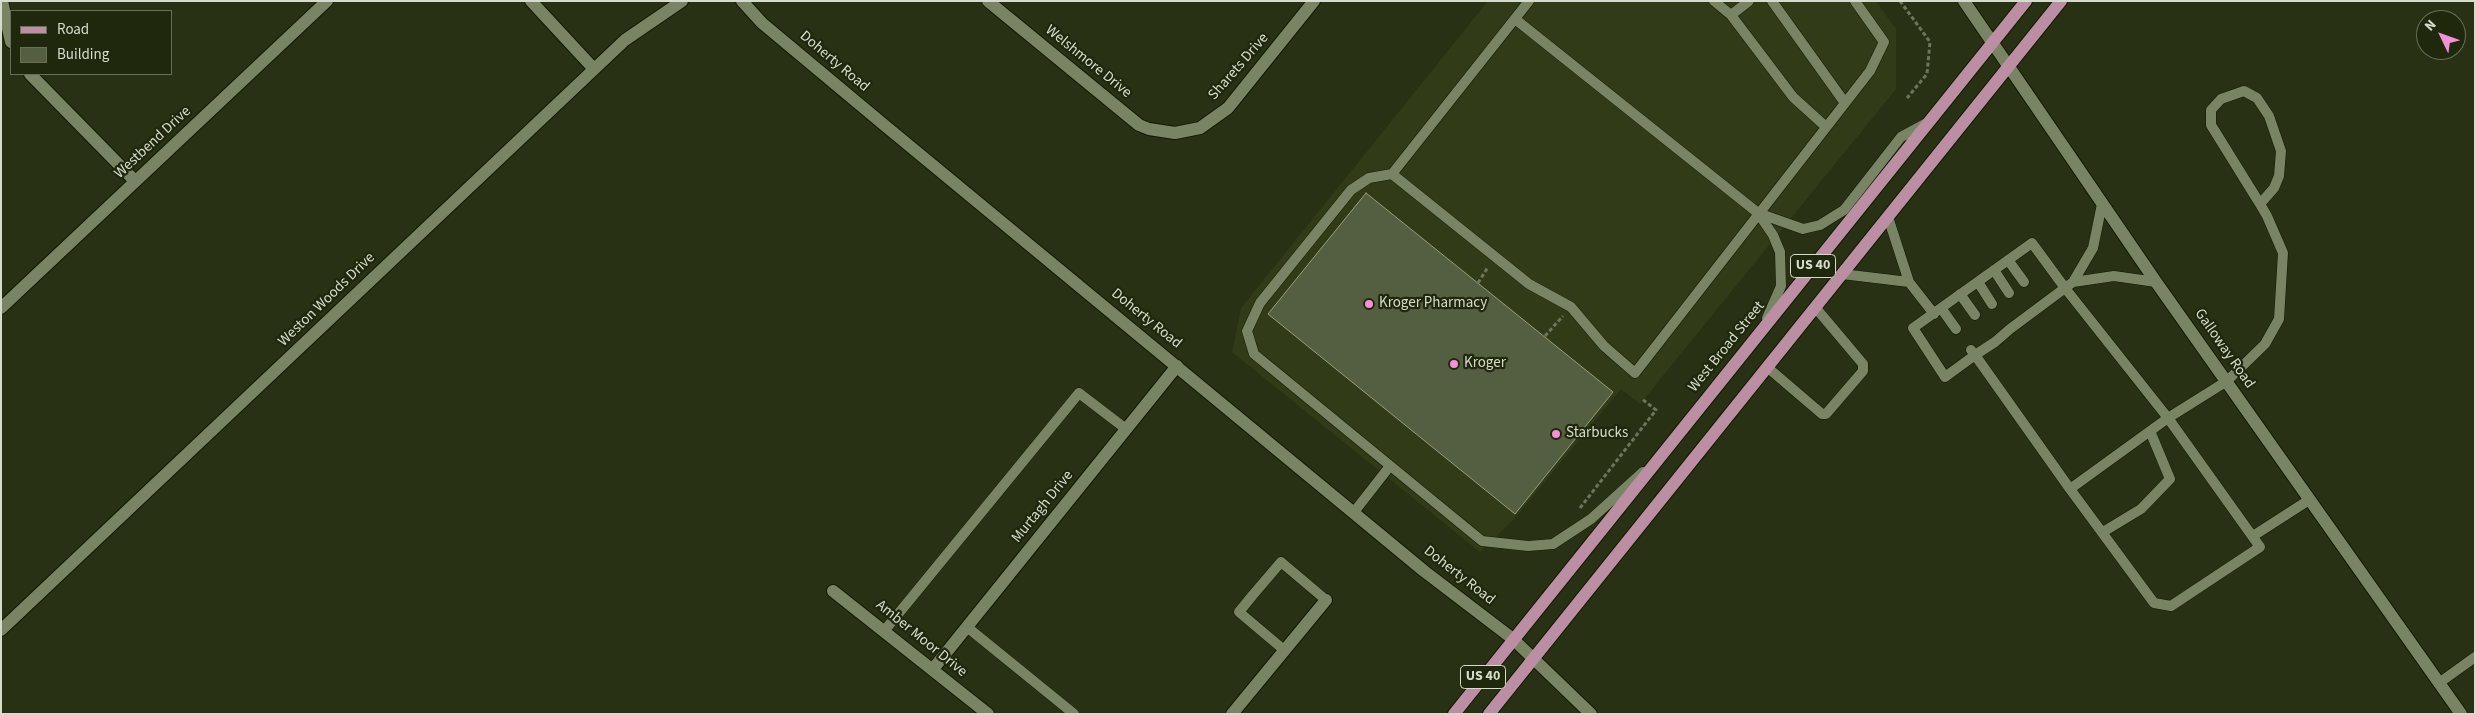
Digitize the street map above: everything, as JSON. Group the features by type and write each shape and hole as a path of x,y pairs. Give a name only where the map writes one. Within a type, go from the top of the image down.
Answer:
{"main road":[{"name":"West Broad Street","path":"1454,714 2026,1"},
{"name":"US 40","path":"1489,714 2061,1"}],"street":[{"path":"2,1 10,37"},
{"name":"Westbend Drive","path":"1,308 327,1"},
{"path":"531,1 594,68"},
{"name":"Weston Woods Drive","path":"1,630 594,68 625,40 682,1"},
{"name":"Doherty Road","path":"742,1 777,36 1424,571 1513,639 1591,714"},
{"name":"Welshmore Drive","path":"988,1 1139,125 1149,129 1175,133"},
{"name":"Sharets Drive","path":"1175,133 1200,128 1228,108 1314,1"},
{"name":"Galloway Road","path":"1964,1 2156,282 2460,714"},
{"path":"31,75 135,181"},
{"name":"Murtagh Drive","path":"933,669 1177,366"},
{"name":"Amber Moor Drive","path":"833,591 885,630 988,714"},
{"path":"1232,714 1326,600"}],"lane":[{"path":"1529,1 1392,174 1369,178 1351,190 1260,303 1247,331 1254,354 1482,541 1528,546 1553,544 1591,519 1660,457"},
{"path":"1714,1 1731,15 1793,97 1825,126"},
{"path":"1731,15 1749,1"},
{"path":"1772,1 1845,103"},
{"path":"1392,174 1494,258 1529,284 1571,307 1604,346 1635,372 1825,126 1870,71 1884,42 1855,1"},
{"path":"1515,18 1758,213 1802,229 1820,225 1844,210 1901,137 1930,122"},
{"path":"2070,489 2168,418 2227,382 2265,344 2279,319 2284,254 2260,204 2211,125 2211,110 2221,99 2244,91 2257,98 2269,116 2281,151 2277,182 2260,204"},
{"path":"2069,285 2093,248 2102,204"},
{"path":"1758,213 1780,252 1781,286 1764,326"},
{"path":"1888,217 1909,282 1956,329"},
{"path":"1973,353 2154,603 2171,606 2260,547 2168,418 2069,285 2032,243 1913,328 1945,377 1973,353 2025,314 2069,285 2114,276 2156,282"},
{"path":"2008,260 2024,282"},
{"path":"1994,270 2009,293"},
{"path":"1842,274 1909,282"},
{"path":"1978,282 1992,304"},
{"path":"1960,294 1975,315"},
{"path":"1767,367 1826,414 1863,371 1863,364 1815,307"},
{"path":"885,630 1079,393 1126,429"},
{"path":"2103,532 2142,509 2170,479 2150,431"},
{"path":"1354,512 1390,466"},
{"path":"2253,536 2309,500"},
{"path":"1284,650 1239,612 1252,596 1281,562 1326,600"},
{"path":"967,627 1074,714"},
{"path":"2439,683 2475,657"}],"path":[{"path":"1900,1 1930,42 1927,74 1907,98"},
{"path":"1478,283 1494,258"},
{"path":"1544,336 1571,307"},
{"path":"1577,513 1656,410 1642,399"}],"shaded area":[{"path":"1488,1 1876,1 1896,29 1896,89 1640,404 1621,389 1515,518 1480,552 1232,352 1241,308"}],"building":[{"name":"Kroger","path":"1366,193 1613,392 1515,514 1268,314"}],"place":[{"name":"Kroger Pharmacy","path":"1369,304"},
{"name":"Kroger","path":"1454,364"},
{"name":"Starbucks","path":"1556,434"}]}
